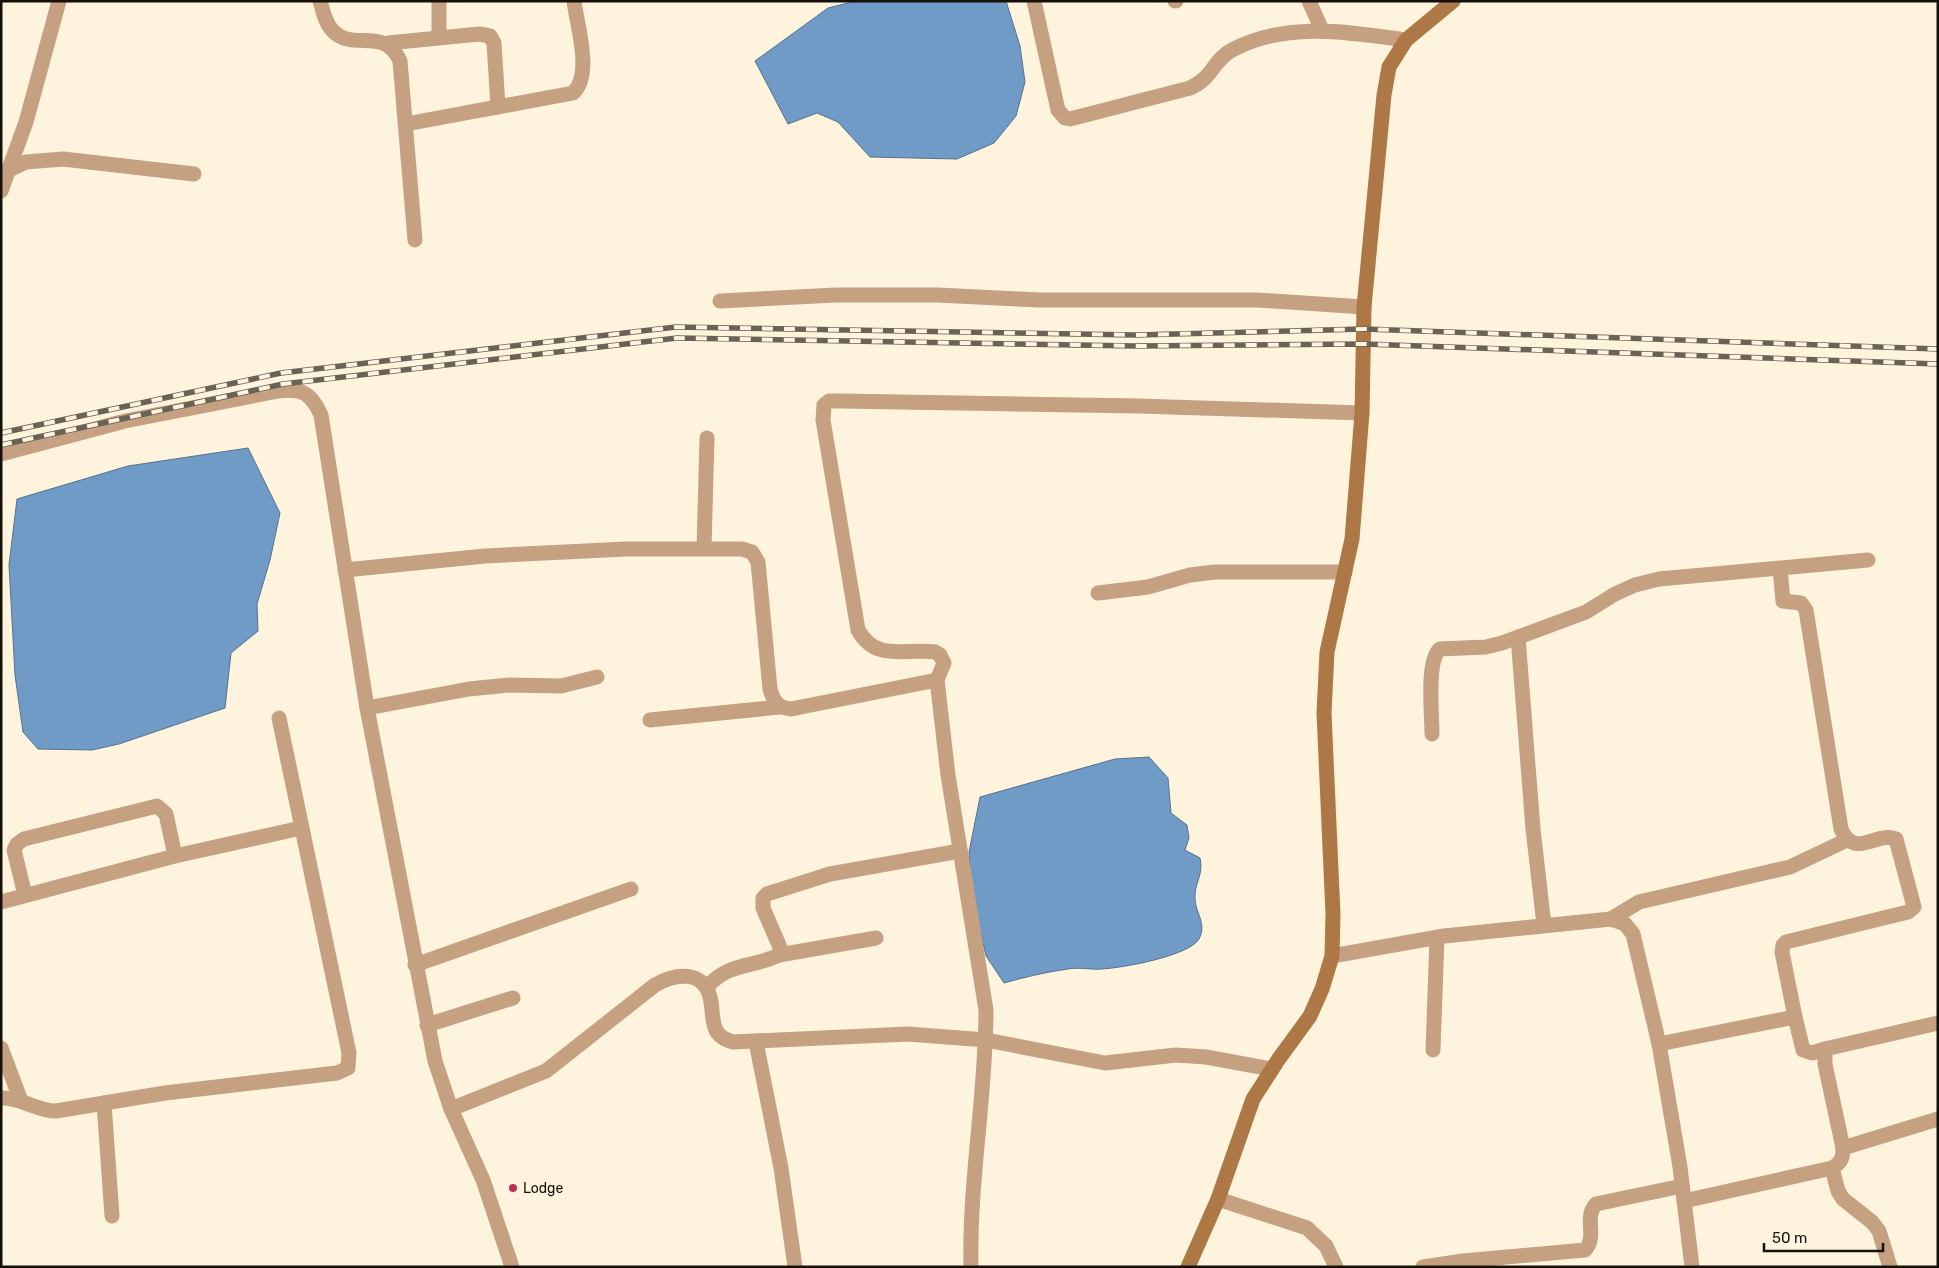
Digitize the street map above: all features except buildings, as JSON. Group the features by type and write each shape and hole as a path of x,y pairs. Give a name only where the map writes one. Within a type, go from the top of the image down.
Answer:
{"street":[{"path":"1,191 26,122 59,1"},
{"path":"320,1 328,24 337,34 344,38 388,43 479,34 490,36 494,43 498,107"},
{"path":"439,1 439,37"},
{"path":"406,124 566,95 578,88 582,81 584,69 574,1"},
{"path":"1034,1 1058,110 1065,118 1070,119 1190,88 1202,83 1221,58 1231,50 1247,44 1294,33 1322,30 1406,40"},
{"path":"1309,1 1322,30"},
{"path":"1188,1267 1218,1199 1254,1098 1310,1016 1322,989 1332,956 1333,914 1324,712 1327,652 1352,539 1362,413 1364,307 1384,95 1389,67 1406,40 1453,1"},
{"path":"388,43 395,50 400,61 415,240"},
{"path":"9,170 26,162 63,159 194,174"},
{"path":"720,301 836,295 937,295 1040,300 1257,300 1364,307"},
{"path":"1,454 125,421 294,389 309,395 321,415 367,708 435,1061 451,1109 483,1180 512,1267"},
{"path":"971,1267 974,1169 986,1040 986,1010 948,775 937,680 944,663 940,655 935,652 880,650 864,640 858,630 823,420 824,405 829,401 1139,406 1362,413"},
{"path":"704,548 707,438"},
{"path":"345,570 485,556 626,549 704,548 742,549 752,552 758,562 770,689 774,702 780,707"},
{"path":"1432,734 1432,666 1435,652 1446,648 1486,647 1518,637 1586,612 1615,594 1635,585 1659,579 1868,560"},
{"path":"1780,569 1784,601 1801,603 1806,610 1841,829 1847,840 1857,844 1888,838 1896,840 1914,907 1908,912 1786,942 1782,952 1803,1050 1812,1053 1938,1023"},
{"path":"1098,593 1148,587 1190,575 1215,572 1345,572"},
{"path":"1518,637 1533,829 1544,925"},
{"path":"367,708 469,689 509,685 561,686 597,677"},
{"path":"650,720 780,707 791,708 937,680"},
{"path":"1,1098 21,1101 43,1111 56,1111 205,1088 337,1073 348,1068 349,1054 279,718"},
{"path":"25,895 14,850 17,844 24,839 157,806 166,814 175,856"},
{"path":"1,902 175,856 302,828"},
{"path":"1611,919 1639,902 1790,867 1847,840"},
{"path":"779,955 781,951 779,945 763,908 763,898 767,894 830,874 960,851"},
{"path":"415,965 631,889"},
{"path":"1332,956 1437,938 1544,925 1611,919 1626,924 1633,934 1659,1044 1683,1193 1692,1267"},
{"path":"707,987 723,973 736,966 779,955 876,938"},
{"path":"1433,1050 1437,938"},
{"path":"451,1109 546,1071 666,979 690,976 699,979 707,987 716,1030 724,1039 733,1042 908,1034 986,1040 1105,1063 1176,1055 1206,1057 1272,1069"},
{"path":"427,1025 513,998"},
{"path":"1659,1044 1795,1016"},
{"path":"756,1042 781,1168 795,1267"},
{"path":"1,1048 21,1101"},
{"path":"1424,1267 1463,1261 1585,1250 1592,1238 1590,1216 1596,1204 1683,1193 1832,1168 1841,1160 1842,1148 1825,1050"},
{"path":"104,1103 112,1216"},
{"path":"1842,1148 1938,1119"},
{"path":"1832,1168 1838,1191 1843,1199 1872,1222 1879,1231 1890,1267"},
{"path":"1218,1199 1307,1228 1326,1246 1336,1267"}],"water":[{"path":"856,1 1006,1 1020,46 1025,82 1016,116 994,143 957,159 870,157 838,122 817,113 788,124 755,61 828,8"},
{"path":"248,448 280,513 270,560 257,604 258,631 231,653 225,708 119,744 92,750 38,749 23,732 15,675 9,565 17,499 128,466"},
{"path":"1149,757 1168,778 1171,813 1187,825 1189,838 1185,850 1200,858 1201,870 1195,893 1202,924 1199,939 1182,951 1139,964 1102,969 1068,969 1004,983 986,956 972,897 969,852 980,797 1115,759"}],"railway":[{"path":"1,433 281,373 676,327 1136,335 1364,329 1938,349"},
{"path":"1,445 283,384 677,338 1136,346 1364,344 1938,364"}],"place":[{"name":"Lodge","path":"513,1188"}]}
